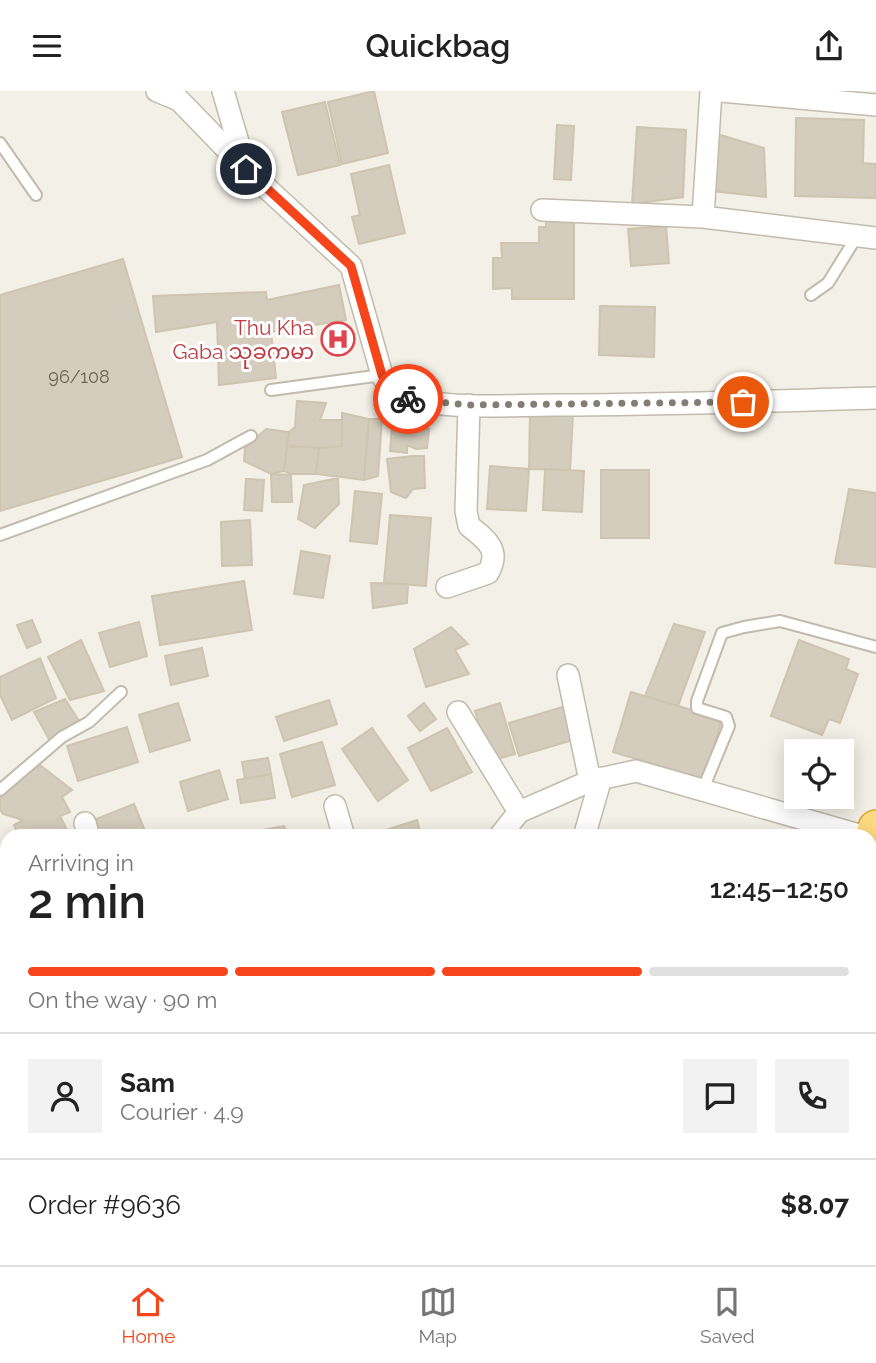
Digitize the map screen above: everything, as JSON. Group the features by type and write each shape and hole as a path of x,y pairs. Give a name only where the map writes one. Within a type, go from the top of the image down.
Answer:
{"street":[{"path":"157,91 179,100 246,169 351,266 382,375 393,394 412,401 469,405 663,405 876,398"},
{"path":"223,91 246,169"},
{"path":"703,217 711,91"},
{"path":"721,91 876,105"},
{"path":"542,210 703,217 866,237"},
{"path":"447,587 488,573 493,563 493,550 482,536 469,526 466,511 469,405"},
{"path":"568,675 595,780 586,829"},
{"path":"458,712 519,812"},
{"path":"505,829 519,812 595,780 636,771 840,829"},
{"path":"335,806 342,829"}],"lane":[{"path":"0,143 36,195"},
{"path":"811,295 828,283 866,237"},
{"path":"271,390 382,375"},
{"path":"0,535 207,460 251,436"},
{"path":"703,789 729,726 726,717 697,708 697,701 722,633 780,621 876,647"},
{"path":"0,790 62,737 89,722 121,692"}],"building":[{"path":"374,91 388,153 342,164 328,102"},
{"path":"325,102 340,165 298,175 282,112"},
{"path":"796,118 864,120 863,163 876,164 876,198 795,196"},
{"path":"557,125 574,126 571,180 554,179"},
{"path":"637,127 686,130 683,197 632,204"},
{"path":"717,134 764,148 766,197 712,191"},
{"path":"389,165 405,233 359,244 352,217 360,215 351,174"},
{"path":"546,220 574,220 574,299 512,299 512,288 493,289 493,258 502,258 501,243 539,243 539,227 546,227"},
{"path":"666,226 669,263 631,266 628,229"},
{"path":"123,259 182,457 0,511 0,295"},
{"path":"339,285 346,320 271,332 276,378 219,385 217,322 156,332 153,296 266,292 267,300"},
{"path":"600,306 655,307 654,357 599,355"},
{"path":"297,401 326,403 320,420 342,420 342,446 287,446 289,432 295,427"},
{"path":"530,412 573,413 570,470 529,469"},
{"path":"342,413 369,419 364,480 316,474 319,448 342,446"},
{"path":"369,419 382,419 378,476 364,480"},
{"path":"392,426 429,429 427,448 416,449 407,445 407,453 390,451"},
{"path":"266,429 289,432 284,471 271,474 244,461 245,448"},
{"path":"287,446 319,448 316,474 291,474 284,471"},
{"path":"424,456 425,488 413,489 406,498 391,492 387,459"},
{"path":"490,466 529,469 526,511 487,509"},
{"path":"545,469 584,471 582,512 543,510"},
{"path":"601,470 649,470 649,538 601,538"},
{"path":"271,474 291,475 292,502 272,502"},
{"path":"338,478 339,504 315,528 298,519 304,485"},
{"path":"246,479 264,480 262,511 244,510"},
{"path":"849,489 876,493 876,567 835,563"},
{"path":"355,491 382,494 377,544 350,541"},
{"path":"390,515 431,518 426,586 384,583"},
{"path":"250,520 252,565 222,566 221,522"},
{"path":"301,551 330,556 323,598 294,594"},
{"path":"244,581 252,630 160,645 152,596"},
{"path":"371,583 408,584 407,603 373,608"},
{"path":"32,620 41,642 27,648 17,625"},
{"path":"139,622 147,656 110,667 99,633"},
{"path":"674,624 705,632 678,706 645,696"},
{"path":"451,627 468,644 455,650 469,674 426,687 414,649"},
{"path":"81,640 104,691 70,700 48,657"},
{"path":"799,640 849,659 846,669 858,674 840,723 829,719 822,735 771,716"},
{"path":"202,648 208,676 171,685 165,656"},
{"path":"40,658 56,698 12,720 0,695 0,677"},
{"path":"631,692 722,719 704,779 613,752"},
{"path":"65,699 81,724 50,741 34,712"},
{"path":"329,700 337,724 284,741 276,717"},
{"path":"178,703 190,740 150,752 139,715"},
{"path":"424,703 436,719 420,731 408,716"},
{"path":"500,703 515,754 490,761 475,711"},
{"path":"566,706 576,739 519,756 509,723"},
{"path":"127,727 138,762 78,781 67,746"},
{"path":"372,728 408,780 378,801 342,749"},
{"path":"447,728 472,772 431,791 408,748"},
{"path":"322,742 335,785 292,797 280,754"},
{"path":"268,758 271,774 245,779 242,762"},
{"path":"40,765 72,790 62,797 70,812 60,816 66,828 16,829 14,825 23,820 3,814 0,810 0,793"},
{"path":"219,770 228,799 188,811 180,782"},
{"path":"271,774 275,798 241,803 237,780"},
{"path":"134,804 144,829 94,829 91,821"},
{"path":"417,820 420,829 389,829"}],"way so far":[{"path":"408,399 469,405 663,405 743,402"}],"place":[{"name":"Thu Kha Gaba သုခကမာ","path":"338,339"}],"route":[{"path":"246,169 351,266 382,375 393,394 408,399"}]}
